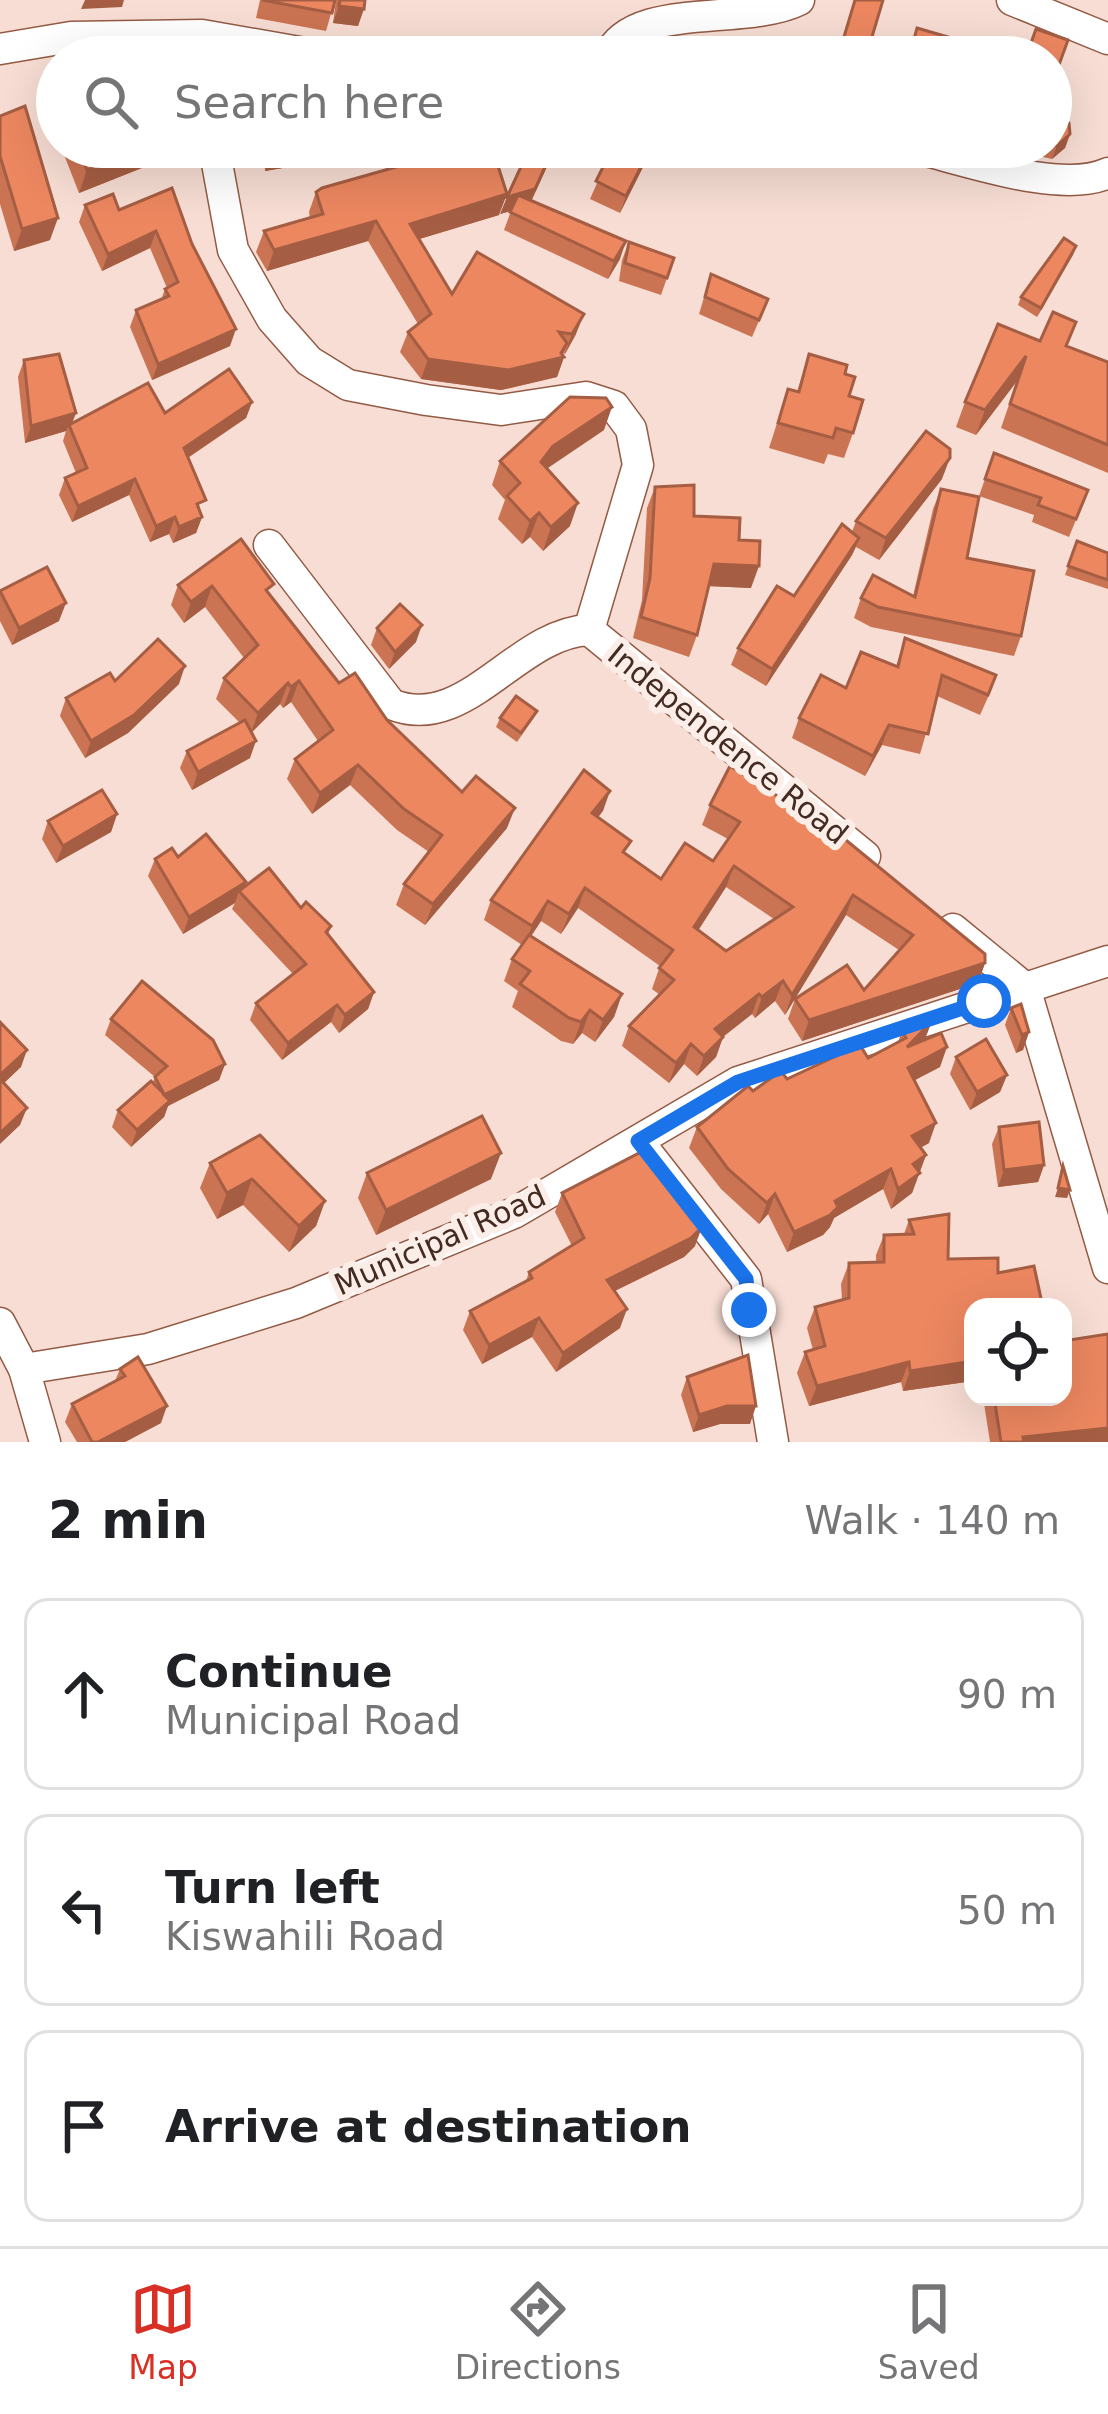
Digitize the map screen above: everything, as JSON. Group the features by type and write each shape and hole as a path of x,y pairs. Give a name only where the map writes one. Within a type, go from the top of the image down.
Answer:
{"street":[{"path":"618,36 641,18 799,0"},
{"path":"1012,0 1072,11 1108,39"},
{"path":"0,49 36,43"},
{"path":"218,168 233,250 272,319 309,361 348,385 501,410 601,397 614,406 631,429 638,465 589,630"},
{"path":"1002,168 1084,182 1108,173"},
{"name":"Independence Road","path":"269,545 391,704 412,713 455,702 541,641 564,631 589,630 898,884"},
{"path":"934,913 1025,988 1108,1268"},
{"name":"Municipal Road","path":"24,1369 148,1349 296,1303 514,1213 738,1082 1108,962"},
{"path":"638,1141 746,1279 773,1442"},
{"path":"0,1323 24,1369 45,1442"}],"building":[{"path":"262,0 335,0 332,13"},
{"path":"340,0 365,0 364,9 339,6"},
{"path":"855,0 883,0 872,36 844,36"},
{"path":"917,28 945,36 915,36"},
{"path":"25,106 36,143 36,168 43,168 58,218 22,229 0,156 0,116"},
{"path":"393,168 499,168 507,194 410,224 452,294 477,252 584,314 572,334 559,332 567,343 561,353 564,357 508,370 428,359 408,332 431,314 376,221 274,250 264,231 323,214 316,192"},
{"path":"520,168 544,168 535,189 507,197"},
{"path":"602,168 640,168 626,196 596,181"},
{"path":"172,188 192,244 236,329 158,364 136,310 169,296 165,289 178,282 156,231 108,254 85,205 113,194 119,210"},
{"path":"518,195 626,241 614,261 510,212"},
{"path":"1064,238 1076,246 1041,308 1021,297"},
{"path":"629,242 674,258 667,278 625,263"},
{"path":"711,274 768,299 759,320 705,297"},
{"path":"1053,312 1076,322 1066,346 1108,362 1108,445 1010,404 1026,356 985,410 965,402 998,324 1040,341"},
{"path":"59,354 76,413 31,426 24,360"},
{"path":"809,354 847,365 845,374 855,377 849,396 863,400 853,433 836,428 833,438 778,423 788,389 799,392"},
{"path":"229,369 252,402 184,448 206,500 197,504 202,517 179,527 175,517 156,526 135,479 78,506 65,478 87,468 69,425 148,383 165,413"},
{"path":"570,397 606,398 612,407 553,446 541,462 578,503 551,527 539,513 530,521 507,496 520,483 500,461"},
{"path":"926,431 950,449 950,458 886,538 856,521"},
{"path":"994,453 1088,490 1076,519 1038,505 1041,498 985,479"},
{"path":"694,485 694,516 740,518 739,540 760,541 759,566 714,564 697,635 641,617 650,578 655,487"},
{"path":"941,489 979,497 967,558 1034,571 1021,636 878,607 861,598 873,575 915,597"},
{"path":"842,524 859,538 772,669 738,648 777,586 794,596"},
{"path":"241,539 274,584 266,590 339,683 355,673 387,720 462,792 476,776 515,808 433,904 404,884 442,835 404,809 358,765 320,793 295,759 333,730 299,681 291,687 288,683 258,713 224,678 258,645 212,586 191,602 178,585"},
{"path":"1077,541 1108,553 1108,580 1068,566"},
{"path":"47,567 66,603 19,628 0,591"},
{"path":"400,604 422,625 395,652 377,628"},
{"path":"905,638 996,675 988,695 942,675 928,734 889,725 873,756 799,718 821,675 846,688 861,652 898,667"},
{"path":"158,639 185,666 134,715 91,741 66,698 110,673 115,681"},
{"path":"516,696 537,711 521,733 500,718"},
{"path":"245,720 256,741 198,772 187,751"},
{"path":"730,766 841,836 985,954 985,963 809,1020 795,999 847,965 864,990 913,935 853,895 792,995 783,981 762,997 759,994 715,1029 723,1037 704,1056 691,1044 676,1063 629,1026 674,980 659,968 673,950 585,888 569,914 548,901 532,926 491,900 584,770 610,791 592,813 631,841 623,852 661,879 685,843 713,861 740,822 710,805","holes":["734,866 793,907 726,951 694,927"]},
{"path":"102,790 117,814 63,846 48,821"},
{"path":"206,834 246,882 189,917 155,859 172,848 178,857"},
{"path":"269,868 301,908 306,902 331,926 326,932 374,992 345,1015 337,1005 288,1043 256,1003 306,964 239,891"},
{"path":"529,935 622,994 603,1020 590,1010 581,1022 569,1018 520,984 530,971 512,959"},
{"path":"142,981 213,1040 225,1064 164,1095 170,1101 137,1130 118,1110 151,1081 164,1094 155,1077 167,1066 111,1019"},
{"path":"1021,1004 1029,1032 1022,1035 1011,1008"},
{"path":"932,1021 907,1047 941,1033 947,1047 908,1068 936,1123 912,1136 926,1155 913,1164 920,1173 898,1189 891,1169 835,1201 838,1207 830,1215 794,1232 775,1194 767,1203 728,1169 697,1127 748,1086 753,1091 781,1071 787,1079 860,1045 868,1058 906,1038 902,1031"},
{"path":"0,1022 27,1050 0,1075"},
{"path":"986,1039 1007,1075 977,1092 956,1057"},
{"path":"0,1079 27,1108 0,1133"},
{"path":"482,1116 501,1153 386,1210 367,1173"},
{"path":"1039,1122 1044,1165 1004,1170 999,1127"},
{"path":"260,1135 325,1201 299,1226 252,1179 227,1193 210,1163"},
{"path":"643,1151 702,1227 691,1238 607,1280 627,1309 563,1353 539,1318 489,1345 470,1311 532,1278 529,1272 584,1238 562,1193"},
{"path":"1063,1166 1070,1190 1058,1188"},
{"path":"949,1214 948,1259 998,1258 998,1273 1034,1266 1041,1298 964,1298 964,1362 910,1371 909,1362 817,1386 805,1352 825,1346 815,1307 849,1298 849,1263 884,1262 884,1235 914,1234 909,1220"},
{"path":"1108,1334 1108,1428 1001,1442 995,1406 1072,1406 1072,1340"},
{"path":"748,1355 756,1406 727,1406 699,1415 687,1377"},
{"path":"138,1357 167,1406 92,1442 72,1404 125,1376 120,1369"}],"route":[{"path":"749,1310 746,1279 638,1141 738,1082 984,1001"}]}
